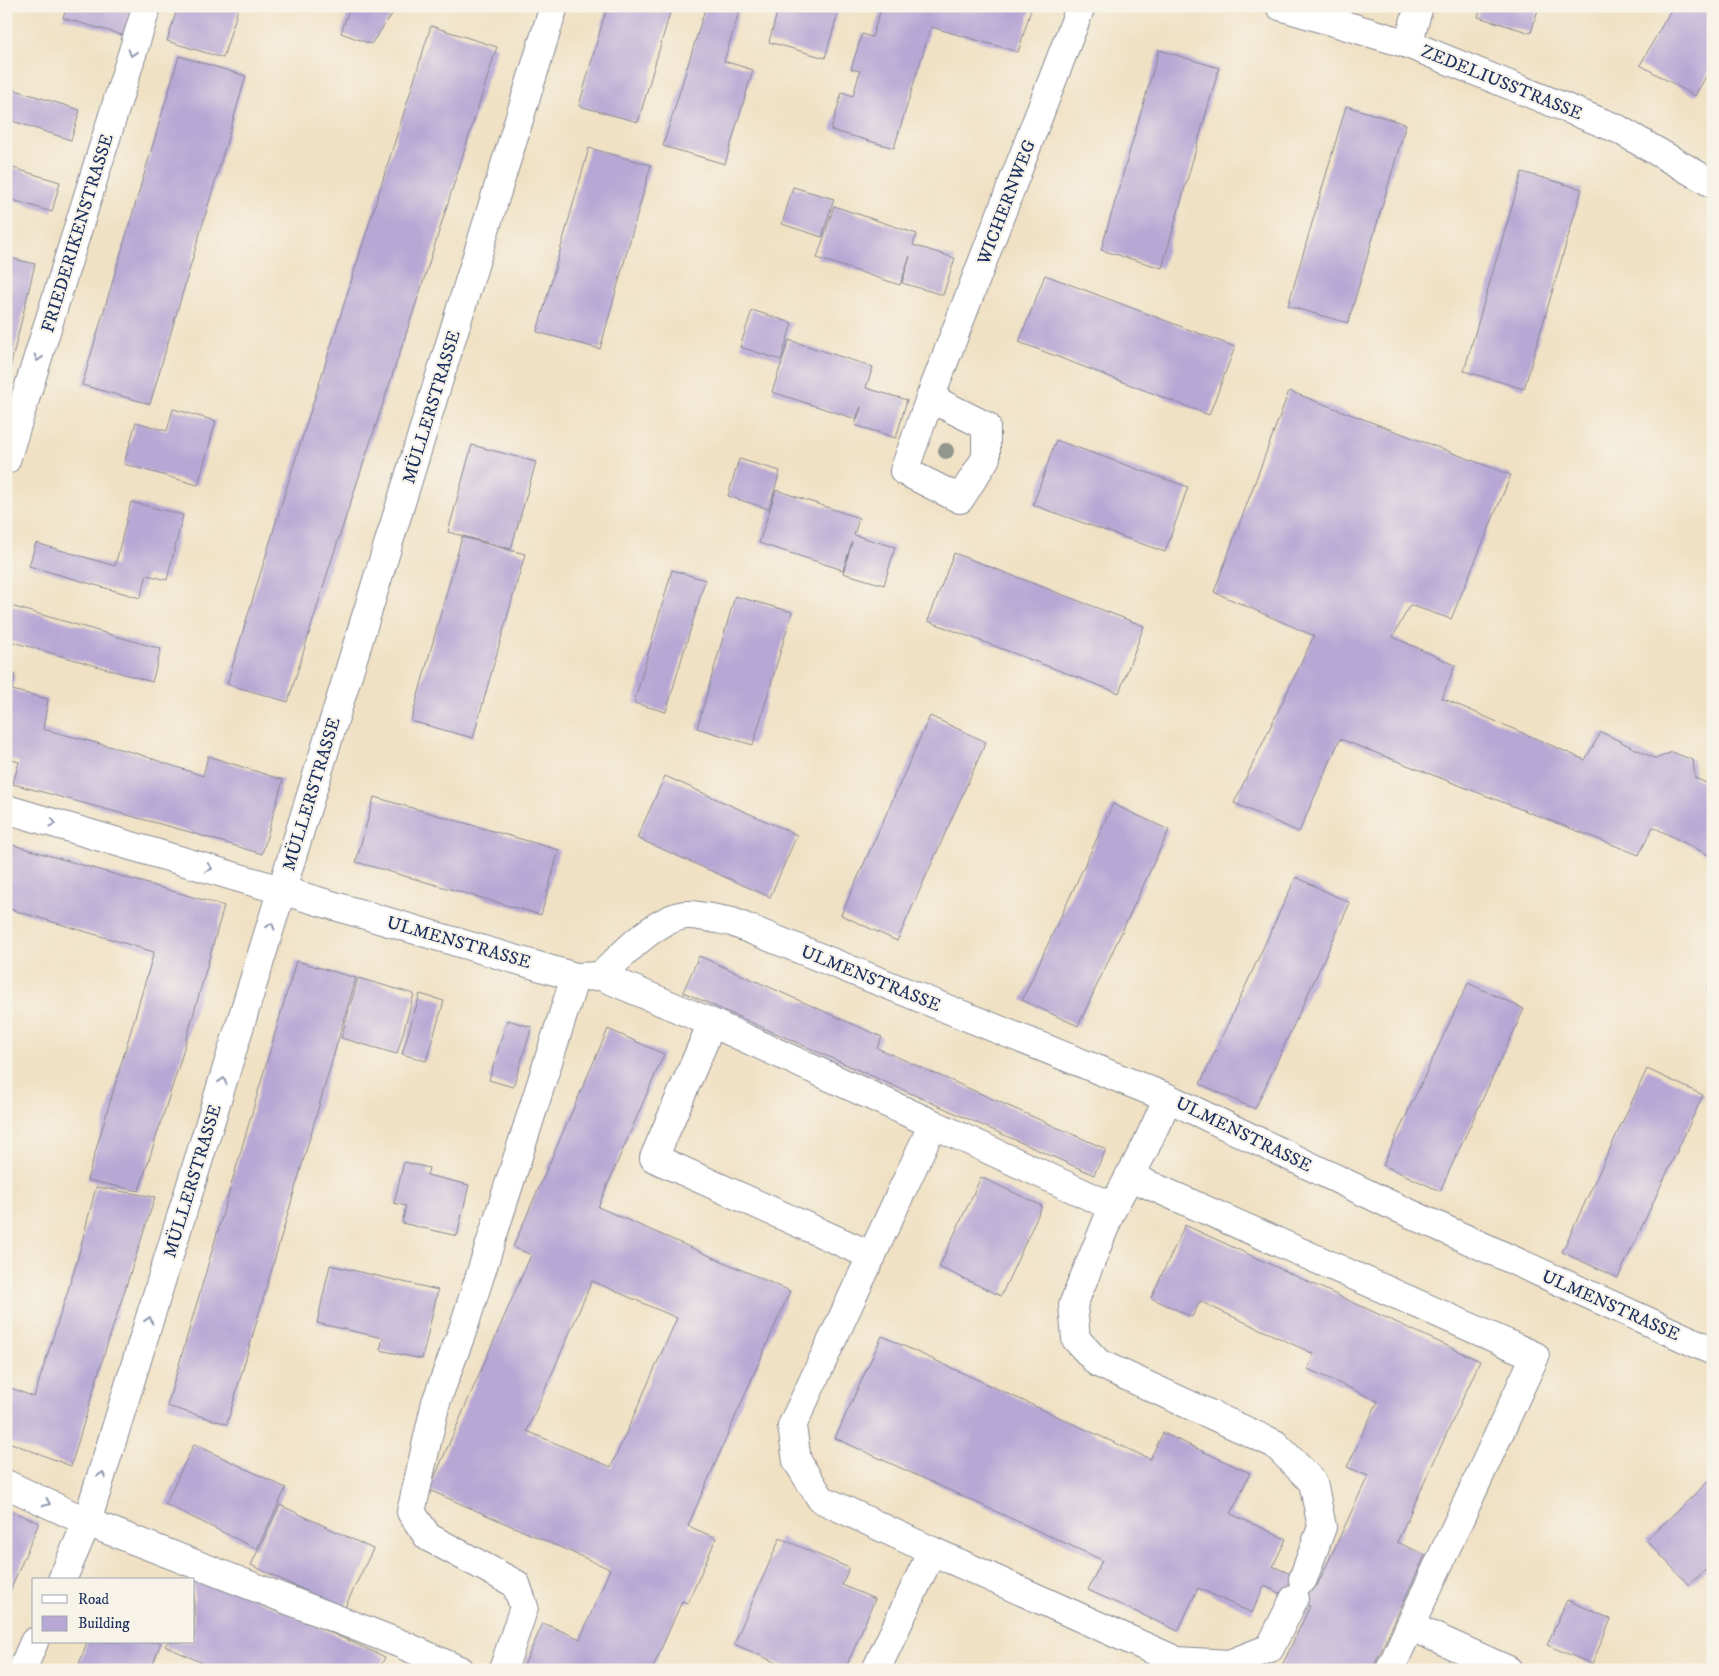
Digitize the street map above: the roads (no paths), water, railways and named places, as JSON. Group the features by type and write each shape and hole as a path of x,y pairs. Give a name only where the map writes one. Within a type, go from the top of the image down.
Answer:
{"street":[{"name":"FRIEDERIKENSTRASSE","path":"6,460 147,6"},
{"name":"MÜLLERSTRASSE","path":"63,1578 87,1522 554,6"},
{"name":"WICHERNWEG","path":"930,398 1081,6"},
{"name":"ZEDELIUSSTRASSE","path":"1280,6 1408,44 1618,129 1713,184"},
{"path":"1408,44 1419,6"},
{"name":"ULMENSTRASSE","path":"6,809 282,890 588,976 622,955 657,925 686,915 732,922 1168,1098 1387,1203 1713,1351"},
{"path":"503,1670 524,1607 516,1584 428,1537 411,1512 436,1402 588,976 712,1023 1113,1207"},
{"path":"712,1023 654,1158 872,1256"},
{"path":"933,1124 792,1426 797,1461 821,1499 1177,1662 1229,1664 1270,1648 1298,1589 1322,1528 1313,1482 1276,1444 1098,1363 1076,1339 1073,1305 1113,1207 1144,1150 1168,1098"},
{"path":"1129,1176 1536,1356 1390,1670"},
{"path":"6,1484 87,1522 401,1644 459,1670"},
{"path":"876,1670 932,1551"},
{"path":"1410,1626 1508,1670"},
{"path":"22,1670 33,1644"},
{"path":"401,1644 418,1670"}]}
